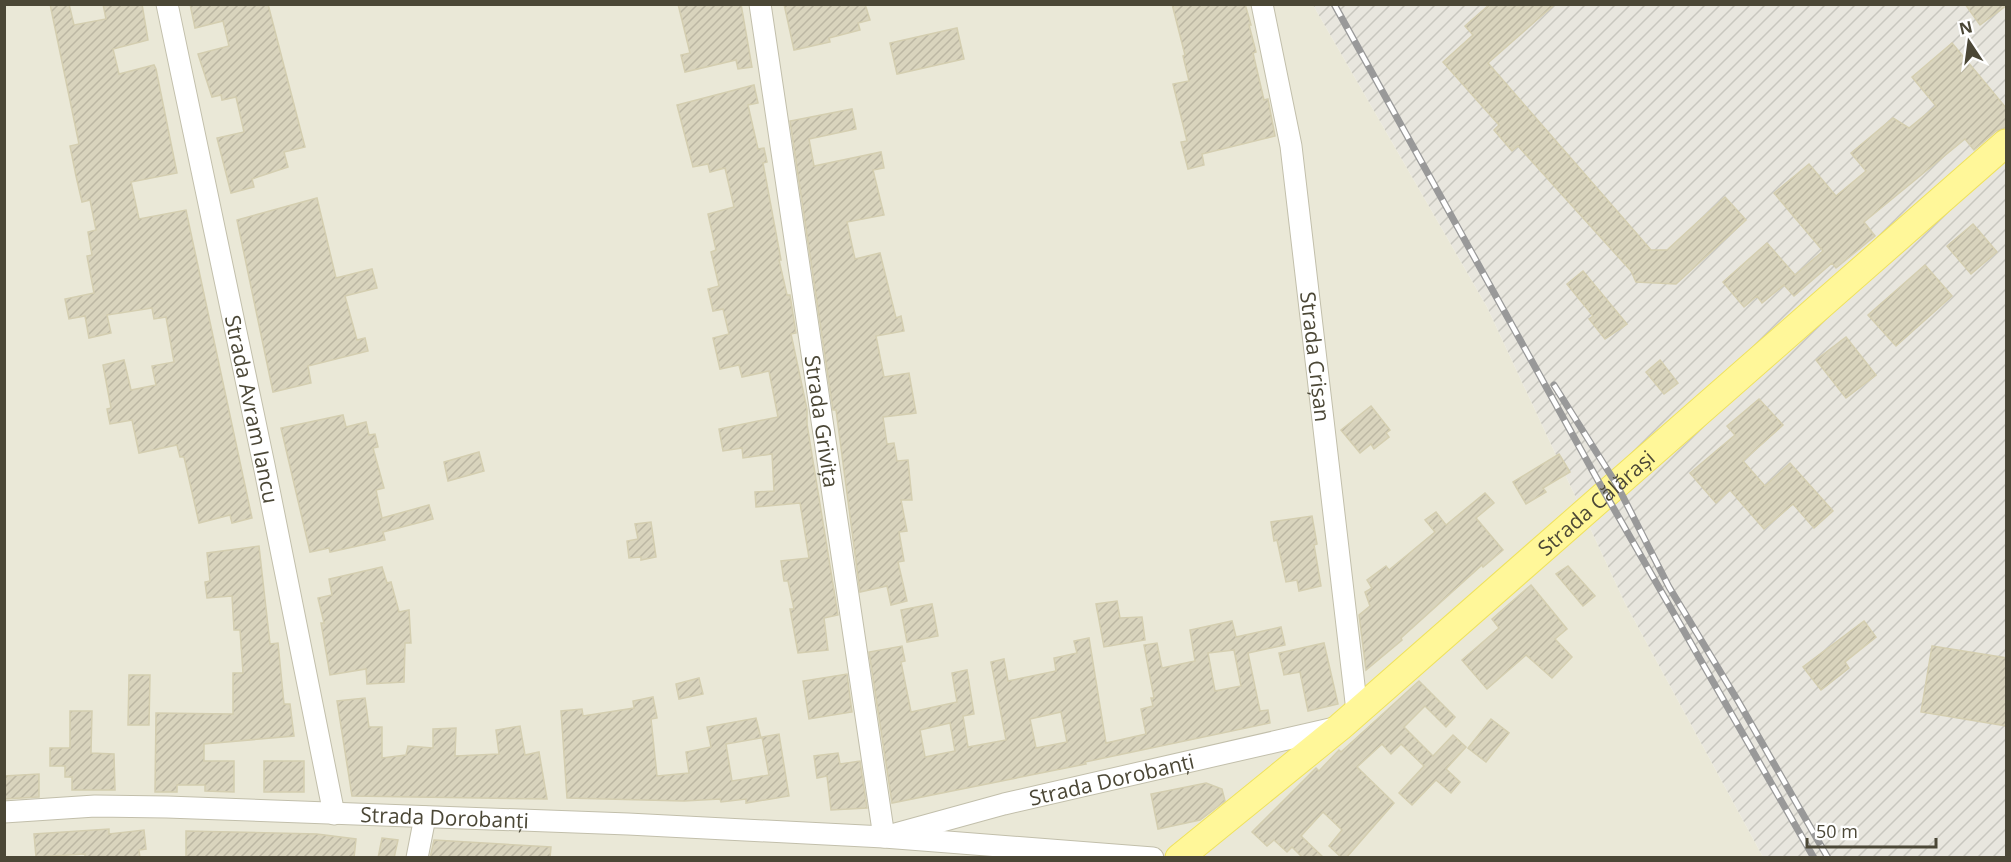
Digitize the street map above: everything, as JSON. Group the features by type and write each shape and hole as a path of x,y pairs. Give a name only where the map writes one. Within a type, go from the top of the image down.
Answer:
{"main road":[{"name":"Strada Călărași","path":"1179,858 1349,719 2007,143"}],"street":[{"name":"Strada Avram Iancu","path":"167,4 264,465 334,814"},
{"name":"Strada Grivița","path":"760,4 820,425 884,837"},
{"name":"Strada Crișan","path":"1262,4 1291,146 1349,719"},
{"name":"Strada Dorobanți","path":"884,837 1004,804 1349,719"},
{"name":"Strada Dorobanți","path":"4,812 95,806 334,814 884,837 1154,858"},
{"path":"417,858 425,818"}],"shaded area":[{"path":"5,4 1313,5 1487,307 1625,603 1763,857 5,858"},
{"path":"1313,5 2006,5 2006,857 1763,857 1625,603 1487,307"}],"building":[{"path":"50,4 69,4 74,25 106,19 103,4 142,4 148,40 113,49 119,74 154,65 177,173 131,182 139,219 186,210 252,518 232,523 230,515 199,523 184,457 180,457 177,445 139,453 132,420 110,424 107,409 111,408 103,365 124,360 131,390 156,385 152,366 174,362 166,317 154,319 152,308 107,315 111,333 89,338 85,316 69,319 65,299 94,293 87,256 92,255 88,232 96,230 90,200 82,202 76,176 70,146 79,144"},
{"path":"190,4 268,4 305,147 284,152 288,167 252,179 254,187 231,193 217,138 244,132 236,97 222,100 221,95 212,97 198,54 229,46 223,21 195,28"},
{"path":"678,4 741,4 752,67 738,69 736,60 685,72 681,55 690,53"},
{"path":"784,4 865,4 870,20 858,23 860,30 829,38 830,42 794,50"},
{"path":"1172,4 1245,4 1256,52 1253,53 1264,100 1268,99 1275,136 1202,154 1204,165 1188,169 1181,142 1187,141 1173,84 1189,81"},
{"path":"1490,4 1555,4 1488,63 1651,250 1667,250 1725,197 1746,220 1676,284 1636,282 1631,271 1518,146 1512,151 1494,130 1499,125 1443,62 1473,35 1465,26"},
{"path":"1965,4 2007,4 2007,5 1980,25"},
{"path":"957,28 964,59 897,74 890,43"},
{"path":"1952,43 2007,109 2007,127 1996,131 1974,150 1965,139 1864,222 1875,236 1836,268 1832,263 1794,296 1784,285 1762,303 1757,296 1744,307 1723,282 1767,243 1795,275 1823,251 1774,193 1809,164 1836,196 1866,171 1851,153 1893,118 1909,128 1936,106 1912,77"},
{"path":"754,85 758,103 748,105 758,149 764,148 767,162 763,163 781,260 779,260 787,295 790,295 796,333 791,334 807,409 807,424 838,615 824,618 828,650 798,653 790,609 794,609 788,581 784,581 781,561 809,558 800,503 756,507 755,492 774,491 772,454 743,458 742,448 723,451 719,429 778,417 769,371 742,377 739,365 720,369 713,338 729,334 723,309 713,311 708,289 719,286 711,252 716,250 708,214 734,207 725,168 710,172 708,164 693,167 677,105"},
{"path":"852,109 856,129 809,139 814,166 881,152 884,168 873,170 884,215 847,222 855,259 880,253 896,318 901,316 904,331 876,336 884,377 909,373 916,413 883,417 887,444 894,443 897,461 908,460 912,500 901,500 907,531 899,532 904,561 898,562 907,601 891,605 887,586 860,592 836,410 833,410 790,121"},
{"path":"317,198 336,278 372,269 377,288 345,296 357,340 365,338 368,351 308,366 311,383 273,392 237,220"},
{"path":"1973,224 1997,252 1971,274 1947,246"},
{"path":"1925,265 1952,296 1896,346 1868,315"},
{"path":"1583,271 1627,324 1605,339 1589,319 1593,316 1567,284"},
{"path":"1846,337 1876,375 1846,398 1816,360"},
{"path":"1660,360 1678,383 1664,394 1646,372"},
{"path":"1759,399 1783,425 1743,461 1765,486 1790,463 1833,511 1814,528 1793,504 1764,529 1730,490 1716,503 1690,473 1735,435 1727,426"},
{"path":"1371,406 1390,430 1386,433 1389,437 1374,449 1371,444 1360,453 1341,430"},
{"path":"343,415 346,427 366,422 369,435 375,434 378,447 373,448 384,488 376,490 382,518 429,505 433,519 383,532 385,540 330,552 329,548 310,552 281,428"},
{"path":"479,452 484,471 448,481 444,462"},
{"path":"1559,454 1570,472 1543,488 1546,492 1526,504 1513,482"},
{"path":"1485,493 1494,503 1476,518 1503,550 1483,567 1482,565 1401,638 1402,640 1366,670 1359,615 1370,606 1365,592 1372,588 1367,580 1386,566 1389,570 1435,532 1425,520 1436,512 1446,525"},
{"path":"1312,516 1321,586 1299,591 1297,580 1286,582 1271,522"},
{"path":"651,522 656,557 641,560 641,557 629,558 627,541 638,539 635,524"},
{"path":"259,546 270,644 278,643 284,704 290,704 294,736 204,744 204,761 234,761 234,792 205,791 205,785 177,785 177,792 155,792 156,713 233,714 233,673 243,673 240,630 234,630 232,596 207,598 205,582 210,581 207,553"},
{"path":"1568,566 1595,596 1583,606 1556,574"},
{"path":"382,567 387,583 391,582 399,612 409,610 411,643 405,643 404,682 367,684 366,669 330,675 321,623 324,623 318,598 332,595 329,579"},
{"path":"1531,585 1567,629 1555,639 1572,657 1552,678 1526,655 1487,689 1462,660 1499,628 1492,619"},
{"path":"1117,601 1120,618 1142,617 1145,640 1104,647 1096,604"},
{"path":"932,604 938,636 907,642 901,610"},
{"path":"1232,621 1236,637 1281,627 1285,645 1248,653 1260,711 1268,710 1270,723 1085,762 1086,764 892,803 869,652 902,646 905,661 901,662 911,712 957,702 952,673 967,670 974,714 963,716 968,747 1006,740 991,662 1004,659 1008,681 1056,671 1054,658 1077,653 1074,641 1089,638 1106,743 1146,734 1141,709 1153,706 1151,698 1154,698 1144,645 1157,643 1162,668 1195,661 1190,630","holes":["1234,650 1241,686 1215,691 1208,653","1061,712 1067,742 1036,748 1030,719","950,723 955,751 925,757 920,730"]},
{"path":"1864,621 1876,637 1845,662 1849,668 1821,690 1803,667"},
{"path":"1324,643 1338,704 1308,711 1300,672 1284,675 1279,653"},
{"path":"1932,646 2007,658 2007,726 1921,712"},
{"path":"847,674 852,712 809,719 803,681"},
{"path":"129,675 150,675 149,725 128,725"},
{"path":"699,678 703,694 679,699 676,684"},
{"path":"1419,681 1455,717 1446,727 1425,706 1404,727 1433,756 1453,735 1466,747 1446,769 1460,782 1451,793 1436,780 1412,805 1399,793 1424,766 1401,744 1391,754 1382,744 1357,767 1394,803 1346,858 1342,858 1329,846 1342,830 1323,812 1301,836 1324,858 1303,858 1292,847 1287,852 1274,840 1267,846 1252,832 1316,768 1319,771 1339,750 1341,752"},
{"path":"653,697 657,718 651,719 657,776 689,773 686,752 711,747 707,727 756,718 761,738 726,744 732,781 769,775 762,737 779,734 789,796 746,803 746,799 721,802 720,799 684,801 567,798 561,711 582,709 583,716 634,708 633,701"},
{"path":"365,698 369,727 382,727 382,758 406,755 408,746 433,748 433,729 456,728 455,756 499,754 496,730 520,726 525,755 539,752 547,799 352,796 337,701"},
{"path":"70,711 92,711 91,753 114,754 115,790 72,790 72,777 65,777 65,766 50,766 50,748 70,748"},
{"path":"1491,719 1509,733 1486,762 1468,748"},
{"path":"838,753 840,764 860,761 867,808 831,810 827,776 817,778 814,756"},
{"path":"264,761 304,761 304,792 264,792"},
{"path":"39,774 39,797 4,799 4,776"},
{"path":"1206,783 1222,789 1225,801 1200,820 1158,829 1151,794"},
{"path":"109,829 109,834 144,830 146,849 139,850 140,858 85,858 85,854 36,857 34,834"},
{"path":"186,831 317,834 356,839 354,858 186,858"},
{"path":"382,838 398,840 394,858 378,858"},
{"path":"434,840 551,847 550,858 430,858"}],"railway":[{"path":"1334,4 1606,495 1814,858"},
{"path":"1554,385 1617,485 1669,587 1738,701 1828,858"}]}
